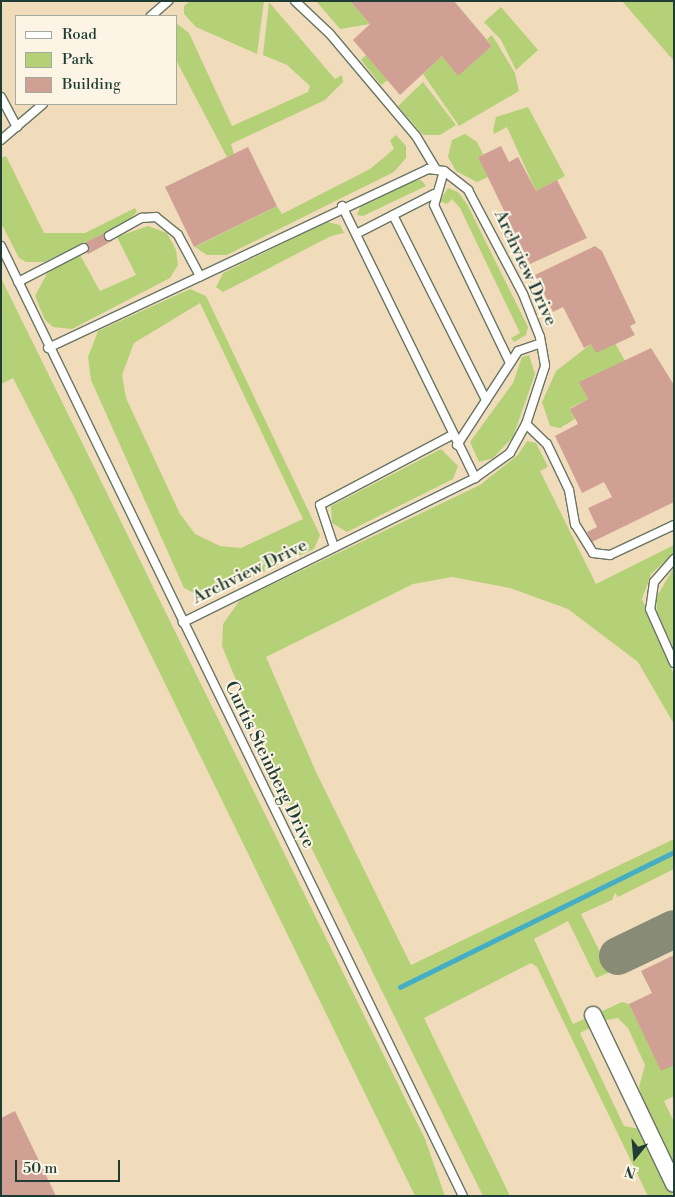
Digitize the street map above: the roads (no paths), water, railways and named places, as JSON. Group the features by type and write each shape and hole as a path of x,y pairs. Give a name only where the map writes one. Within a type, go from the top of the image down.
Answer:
{"street":[{"path":"593,1015 674,1184"}],"lane":[{"path":"151,15 168,1"},
{"path":"48,348 406,176 435,168 404,122 330,34 295,1"},
{"path":"1,97 16,127"},
{"path":"1,140 42,105"},
{"name":"Archview Drive","path":"183,622 475,478 510,453 526,424 542,381 541,343 480,208 468,190 444,171 435,168"},
{"path":"444,171 434,194 434,205 510,364"},
{"path":"356,234 434,194"},
{"path":"342,206 452,435 475,478"},
{"path":"393,215 486,400"},
{"path":"110,236 142,218 156,217 178,235 200,276"},
{"name":"Curtis Steinberg Drive","path":"1,246 3,255 18,282 48,348 463,1196"},
{"path":"18,282 84,248"},
{"path":"457,444 518,351 541,343"},
{"path":"526,424 547,444 569,490 575,524 592,553 610,555 674,525"},
{"path":"334,547 320,506 452,435"},
{"path":"674,559 654,582 650,609 674,663"}],"waterway":[{"path":"400,987 674,852"}]}
